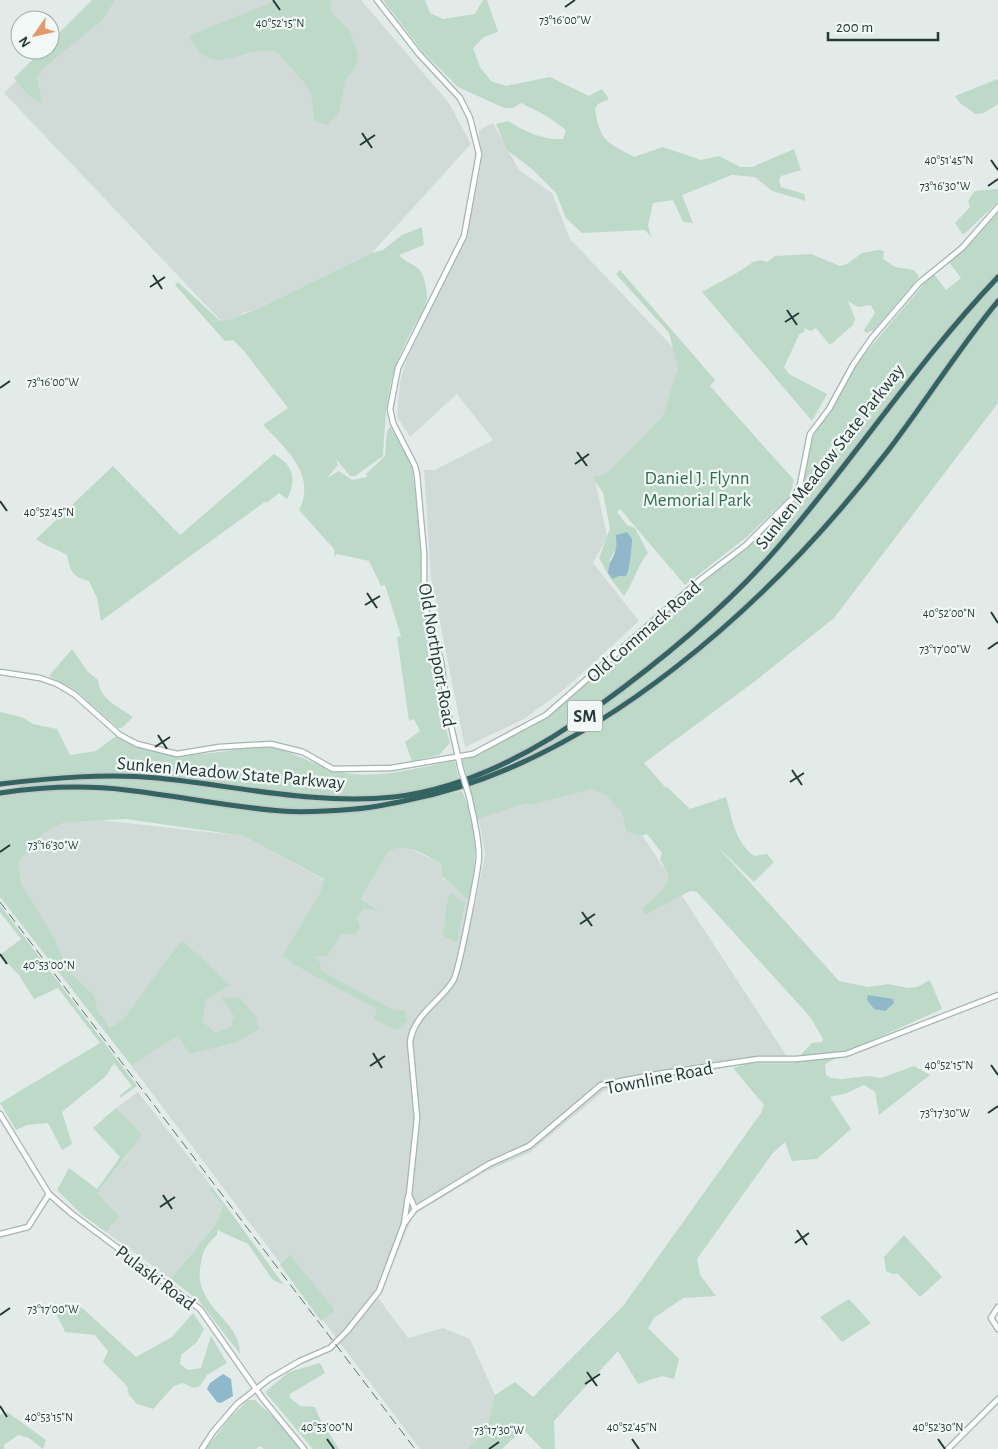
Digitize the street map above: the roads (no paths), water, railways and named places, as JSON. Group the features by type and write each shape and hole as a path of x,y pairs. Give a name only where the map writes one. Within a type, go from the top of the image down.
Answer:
{"highway":[{"name":"Sunken Meadow State Parkway","path":"0,784 72,777 118,776 190,782 302,797 366,799 418,793 448,785 492,770 529,752 559,734 628,685 677,646 731,596 776,549 824,493 950,328 998,277"},
{"name":"Sunken Meadow State Parkway","path":"0,793 61,788 107,788 285,811 360,809 456,789 505,771 546,752 610,713 685,660 773,582 838,511 887,453 998,301"}],"main road":[{"name":"Old Northport Road","path":"377,0 419,54 460,98 470,118 479,154 464,236 398,368 390,410 394,423 415,466 417,475 424,553 424,603 441,661 447,708 469,796 479,857 454,980 412,1030 410,1042 417,1118 409,1196 404,1224"},
{"name":"Old Commack Road","path":"0,672 40,678 57,684 74,694 120,735 137,744 159,751 177,754 219,747 271,744 303,752 333,769 391,768 473,754 546,715 700,580 746,544 794,497 800,485 810,434 829,409 853,365 918,283 962,248 998,206"},
{"name":"Townline Road","path":"202,1449 213,1432 237,1404 269,1379 300,1361 330,1348 347,1331 378,1291 404,1224 415,1209 489,1164 529,1146 600,1085 758,1058 796,1059 846,1054 998,995"},
{"name":"Pulaski Road","path":"0,1114 48,1194 200,1309 256,1389 304,1449"},
{"path":"0,1234 28,1227 48,1194"},
{"path":"409,1196 415,1209"},
{"path":"998,1307 991,1318 998,1329"},
{"path":"948,1449 998,1399"}],"water":[{"path":"627,532 632,539 627,573 626,576 618,576 613,579 608,573 616,547 616,535"},
{"path":"868,995 893,999 894,1003 885,1011 874,1009 867,1000"},
{"path":"223,1374 231,1379 233,1396 221,1403 217,1402 207,1389 210,1383"}],"railway":[{"path":"0,902 415,1449"}],"park label":[{"name":"Daniel J. Flynn Memorial Park","path":"697,488"}]}
